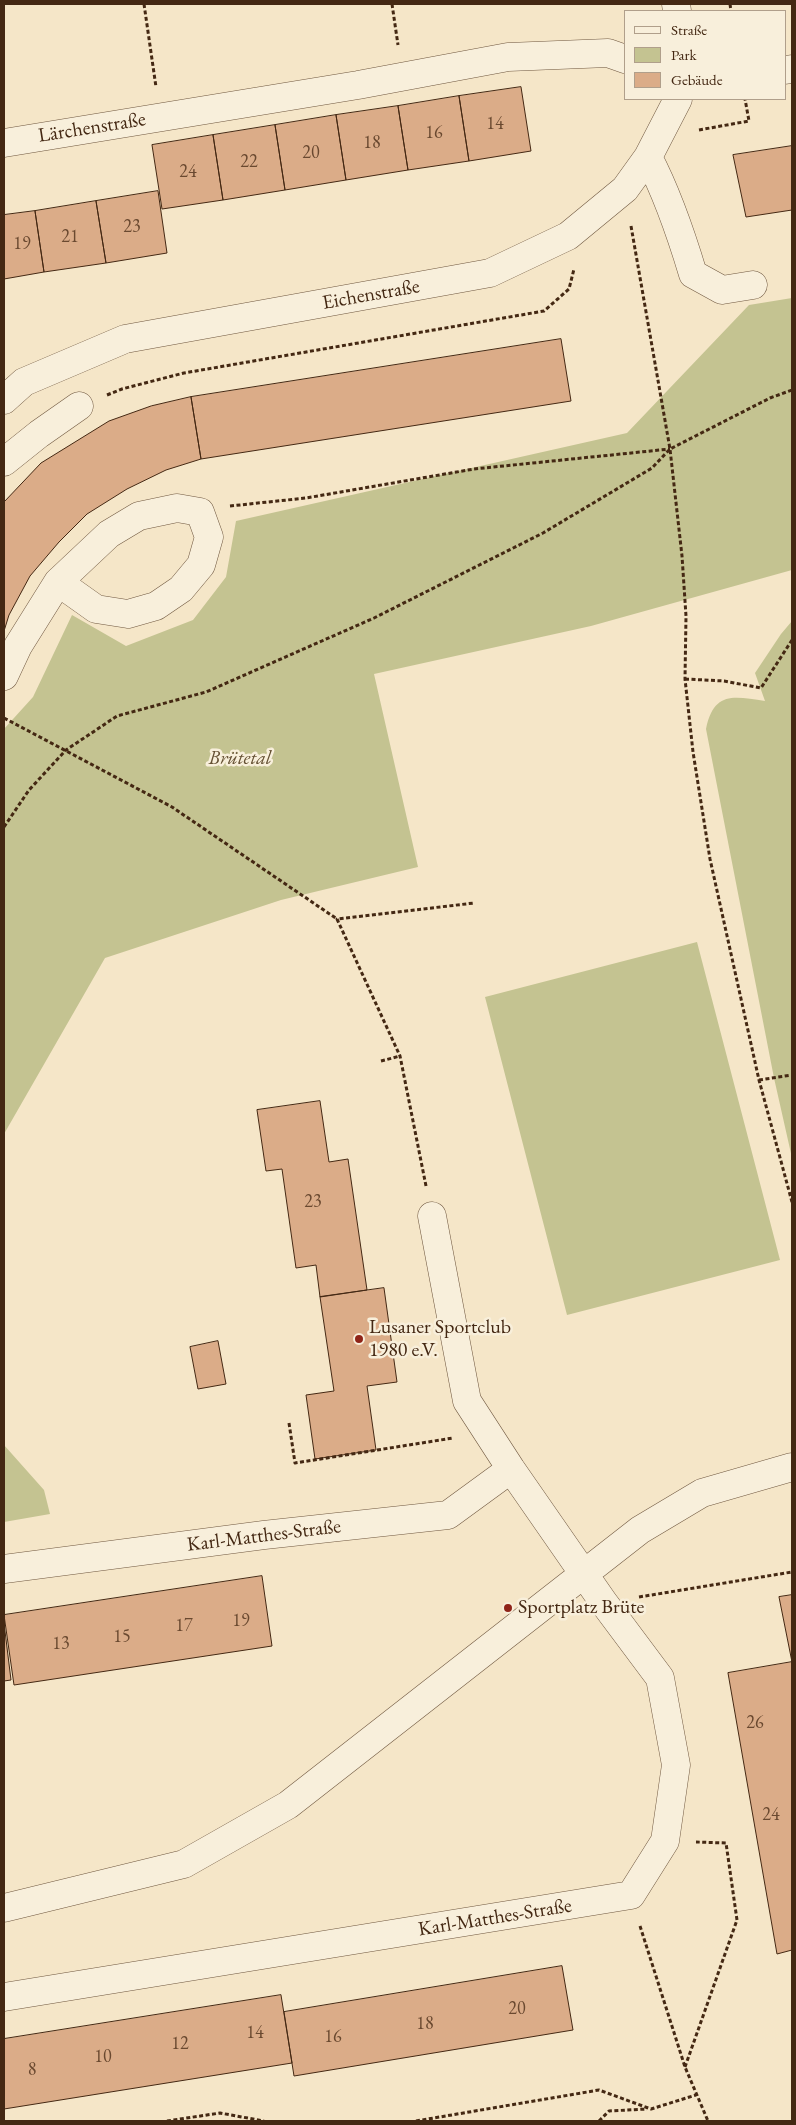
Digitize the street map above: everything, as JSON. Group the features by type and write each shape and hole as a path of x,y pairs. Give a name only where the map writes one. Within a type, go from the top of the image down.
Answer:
{"street":[{"path":"402,77 508,57 608,53 624,60"},
{"name":"Lärchenstraße","path":"4,143 402,77"},
{"name":"Eichenstraße","path":"4,400 24,382 125,339 490,274 568,236 625,189 648,157 677,100"},
{"path":"648,157 676,220 693,274 722,290 753,285"},
{"path":"4,462 79,406"},
{"path":"4,676 18,646 58,582 109,534 139,516 177,508 200,512 209,537 201,565 181,589 156,606 128,614 96,609 58,582"},
{"path":"432,1216 467,1401 484,1429 583,1573 660,1678 676,1765 665,1842 631,1896"},
{"path":"4,1908 184,1864 288,1805 640,1530 702,1493 792,1467"},
{"name":"Karl-Matthes-Straße","path":"4,1569 264,1535 448,1515 511,1469"},
{"name":"Karl-Matthes-Straße","path":"4,1997 631,1896"}],"path":[{"path":"144,4 156,82"},
{"path":"392,4 402,77"},
{"path":"625,189 670,449 678,513 686,616 685,679 693,752 710,858 759,1080 792,1202"},
{"path":"4,827 29,790 66,750 117,716 206,692 374,618 543,533 652,468 670,449 770,398 792,390"},
{"path":"200,512 213,507 306,498 474,469 670,449"},
{"path":"685,679 724,681 761,688 792,640"},
{"path":"4,718 172,807 337,919 400,1056 432,1216"},
{"path":"337,919 474,903"},
{"path":"381,1061 400,1056"},
{"path":"759,1080 792,1075"},
{"path":"289,1423 294,1462 463,1437 484,1429"},
{"path":"604,1602 792,1572"},
{"path":"665,1842 726,1843 737,1920 685,2068"},
{"path":"631,1896 685,2068 708,2121"},
{"path":"416,2121 599,2090 651,2109"},
{"path":"599,2121 609,2111 651,2109 696,2095"},
{"path":"167,2121 220,2113 264,2121"}],"green space":[{"name":"Brütetal","path":"792,298 792,570 591,626 374,674 418,867 281,900 105,958 4,1134 4,729 33,697 72,615 126,646 193,620 226,577 236,521 627,433 749,305"},
{"path":"792,621 792,1158 774,1078 706,729 714,708 720,702 735,698 765,701 755,673"},
{"path":"697,942 780,1260 567,1315 485,997"},
{"path":"4,1445 44,1490 50,1514 4,1522"}],"building":[{"path":"521,87 531,151 469,161 459,96"},
{"path":"459,96 469,161 408,170 398,106"},
{"path":"398,106 408,170 346,180 336,115"},
{"path":"336,115 346,180 285,190 275,125"},
{"path":"275,125 285,190 223,200 213,135"},
{"path":"213,135 223,200 162,209 152,145"},
{"path":"792,146 792,210 746,217 733,155"},
{"path":"158,191 167,253 106,263 96,201"},
{"path":"96,201 106,263 44,272 35,211"},
{"path":"35,211 44,272 4,279 4,215"},
{"path":"561,339 571,401 201,459 191,397"},
{"path":"191,397 201,459 166,470 127,489 87,514 59,542 30,576 9,615 4,631 4,502 41,463 109,421 151,406"},
{"path":"320,1101 329,1162 348,1159 367,1290 320,1297 316,1265 296,1268 282,1169 266,1171 257,1110"},
{"name":"Lusaner Sportclub 1980 e.V.","path":"384,1288 397,1382 367,1386 376,1450 315,1459 306,1395 334,1391 320,1297"},
{"path":"218,1341 226,1384 198,1389 190,1347"},
{"path":"262,1576 272,1646 14,1685 4,1615"},
{"path":"792,1595 792,1662 779,1597"},
{"path":"4,1623 11,1680 4,1681"},
{"path":"792,1662 792,1950 777,1954 728,1673"},
{"path":"562,1966 573,2030 294,2076 284,2012"},
{"path":"281,1995 292,2063 4,2109 4,2039"}],"place":[{"name":"Lusaner Sportclub 1980 e.V.","path":"359,1339"},
{"name":"Sportplatz Brüte","path":"508,1608"}]}
